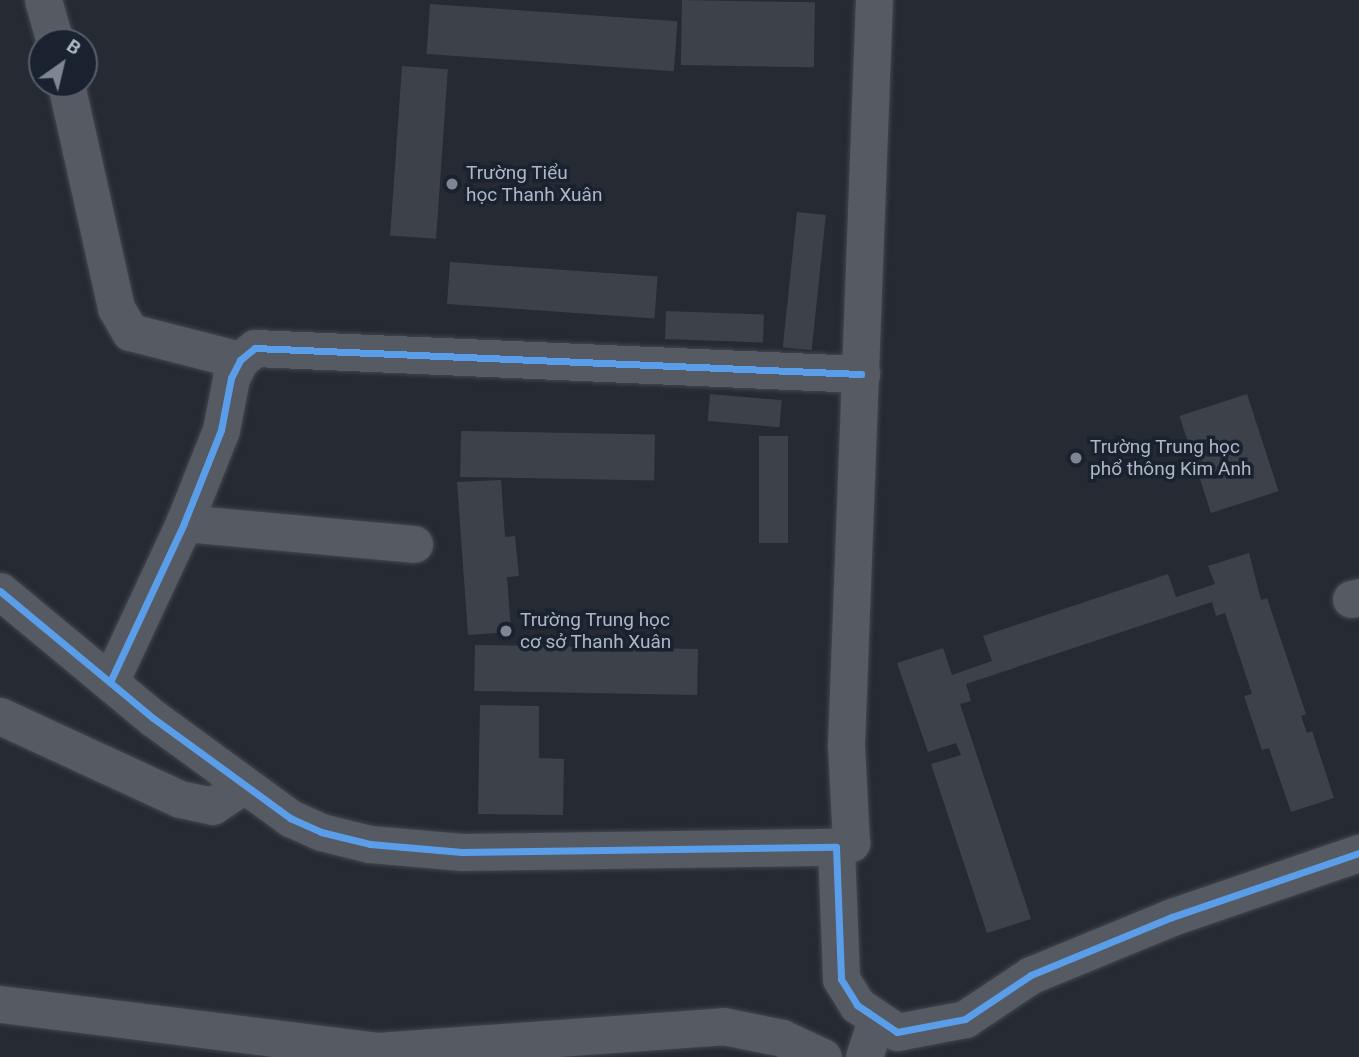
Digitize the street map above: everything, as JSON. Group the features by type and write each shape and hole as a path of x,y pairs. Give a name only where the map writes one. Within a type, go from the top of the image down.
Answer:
{"street":[{"path":"43,0 51,28"},
{"path":"0,591 110,682 290,818 370,845 462,852 836,847 851,843 846,745 874,0"},
{"path":"69,98 116,308 130,332 240,360"},
{"path":"110,682 184,523 221,430 240,360 255,348 861,374"},
{"path":"184,523 414,544"},
{"path":"0,716 180,799 212,806 244,785"},
{"path":"836,847 841,979 857,1005 876,1021 897,1032 965,1019 1031,975 1172,917 1359,853"},
{"path":"0,1004 377,1051 723,1026 782,1038 822,1057"},
{"path":"864,1057 876,1021"}],"building":[{"path":"682,0 815,2 814,67 681,65"},
{"path":"430,4 677,21 674,71 427,54"},
{"path":"402,66 448,69 436,239 390,236"},
{"path":"797,212 826,215 812,350 783,347"},
{"path":"450,262 657,277 655,318 447,304"},
{"path":"666,311 764,314 763,342 665,339"},
{"path":"710,394 782,400 779,427 708,421"},
{"path":"1247,394 1279,491 1211,513 1179,416"},
{"path":"461,431 655,434 654,480 460,477"},
{"path":"759,436 788,436 788,543 759,543"},
{"path":"501,480 505,537 515,536 519,576 507,577 511,632 468,635 457,482"},
{"path":"1249,553 1261,600 1267,598 1306,714 1301,716 1307,733 1312,731 1334,798 1291,812 1269,748 1262,750 1244,696 1252,694 1225,613 1216,616 1212,602 966,684 971,701 960,704 1031,919 987,933 931,764 961,755 956,743 928,752 897,663 943,648 952,675 992,661 983,636 1168,574 1176,597 1215,584 1208,566"},
{"path":"475,645 698,649 697,695 474,691"},
{"path":"480,705 539,706 539,758 564,759 563,815 478,814"}],"cycle path":[{"path":"110,682 184,523 221,430 231,378 240,360 255,348 861,374"},
{"path":"0,591 153,718 290,818 321,832 370,844 462,852 836,847 841,979 857,1005 897,1032 965,1019 1031,975 1172,917 1359,853"}],"place":[{"name":"Trường Tiểu học Thanh Xuân","path":"452,184"},
{"name":"Trường Trung học phổ thông Kim Anh","path":"1076,458"},
{"name":"Trường Trung học cơ sở Thanh Xuân","path":"506,631"}]}
